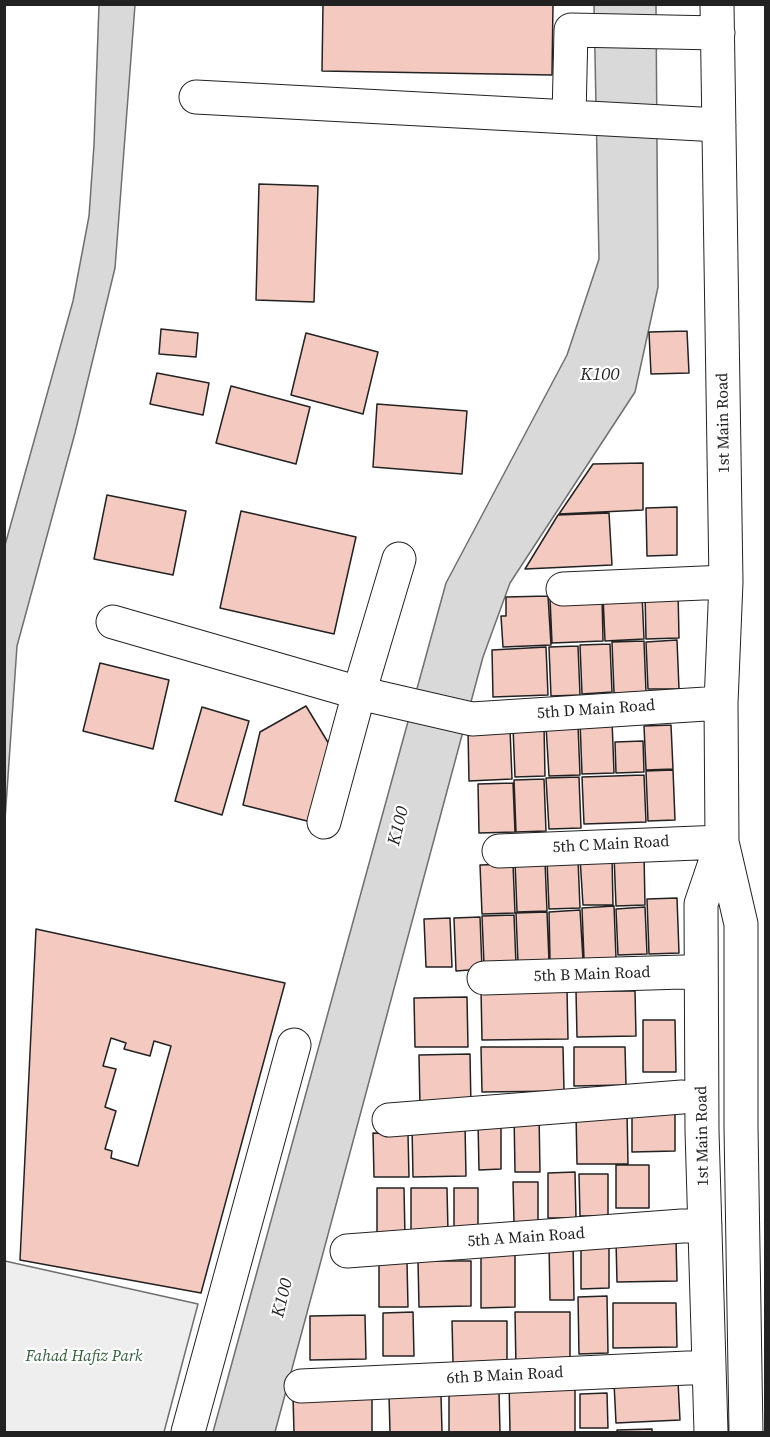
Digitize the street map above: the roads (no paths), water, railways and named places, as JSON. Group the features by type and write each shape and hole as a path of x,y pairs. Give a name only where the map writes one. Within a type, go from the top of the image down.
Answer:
{"street":[{"path":"581,118 571,30 666,32 718,19"},
{"name":"1st Main Road","path":"718,19 726,582 721,703 722,842 741,924 753,1119 746,1432"},
{"path":"196,97 719,125"},
{"path":"324,822 399,559"},
{"path":"563,589 726,582"},
{"name":"5th D Main Road","path":"113,622 359,693 472,718 721,703"},
{"name":"1st Main Road","path":"711,1432 705,1226 701,904 722,842"},
{"name":"5th C Main Road","path":"500,850 722,842"},
{"name":"5th B Main Road","path":"484,978 682,972 701,974"},
{"path":"188,1432 294,1045"},
{"path":"389,1120 682,1097"},
{"name":"5th A Main Road","path":"348,1251 705,1226"},
{"name":"6th B Main Road","path":"301,1386 709,1367"}],"water":[{"path":"99,5 135,5 115,268 75,433 17,646 5,820 5,545 73,301 89,216"},
{"name":"K100","path":"594,5 656,5 658,287 635,392 510,583 483,657 275,1432 213,1432 446,583 567,355 599,259"}],"park label":[{"name":"Fahad Hafiz Park","path":"84,1357"}]}
